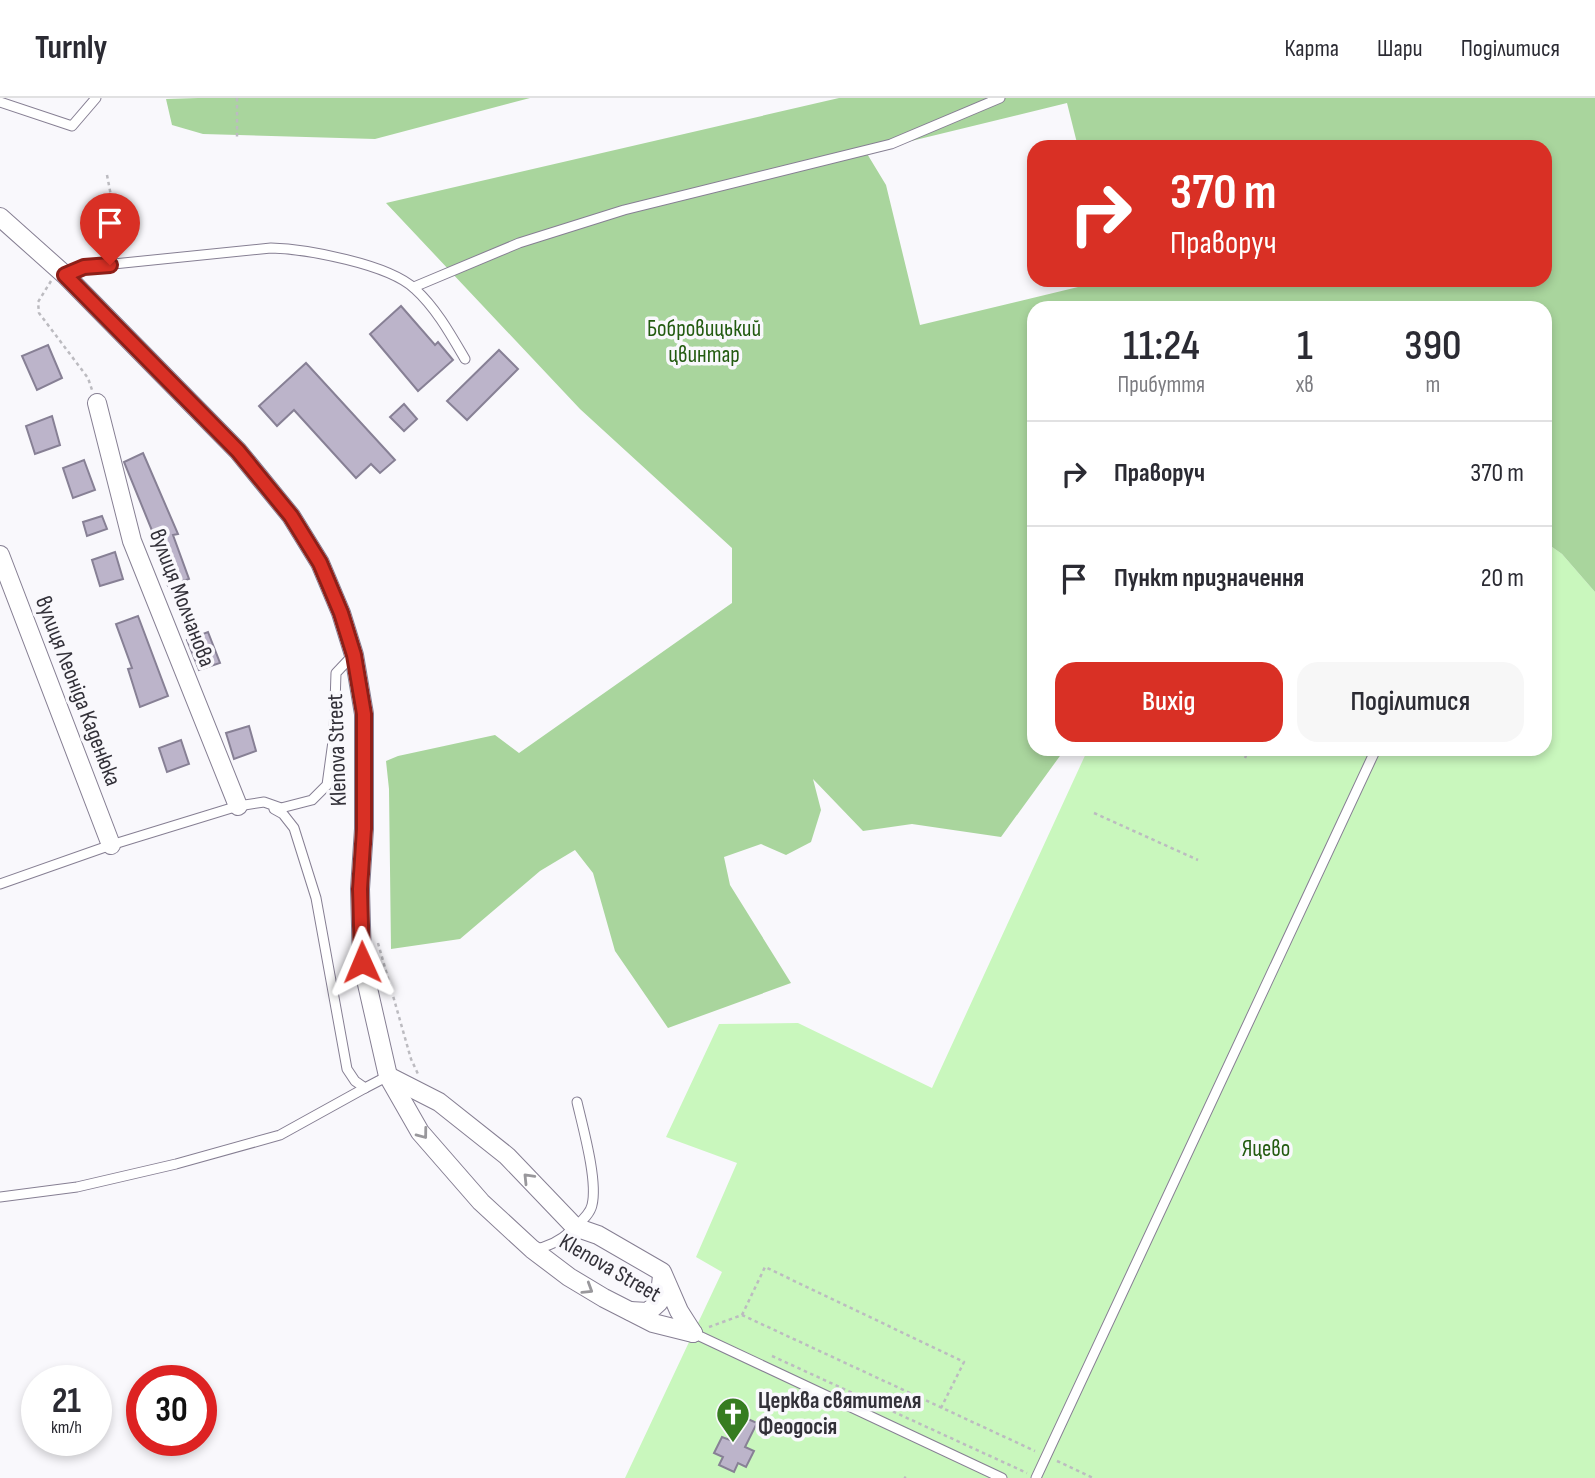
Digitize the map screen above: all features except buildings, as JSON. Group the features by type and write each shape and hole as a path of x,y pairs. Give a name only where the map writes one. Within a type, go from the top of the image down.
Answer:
{"street":[{"name":"Klenova Street","path":"0,217 31,238 61,272 238,451 291,516 320,563 341,613 354,655 364,714 364,829 360,889 362,962 388,1076 420,1132 481,1202 532,1249 569,1277 653,1323 693,1333"},
{"name":"вулиця Молчанова","path":"97,403 132,541 238,806"},
{"name":"вулиця Леоніда Каденюка","path":"0,555 111,845"},
{"name":"Klenova Street","path":"388,1076 428,1096 507,1156 576,1227 598,1236 662,1272 679,1311 693,1333"},
{"path":"630,1311 648,1312 659,1302 662,1272"}],"lane":[{"path":"0,102 72,126 96,98"},
{"path":"414,287 519,243 624,210 891,144 1000,98"},
{"path":"61,272 84,267 283,248 322,254 360,263 414,287 448,329 465,359"},
{"path":"0,884 111,845 238,806 264,802 281,808 312,800 327,785 334,734 336,673 354,655"},
{"path":"1036,1478 1373,756"},
{"path":"264,802 284,814 294,828 316,898 347,1069 355,1081 365,1088"},
{"path":"0,1197 77,1187 176,1164 280,1135 388,1076"},
{"path":"532,1249 549,1247 576,1227 592,1208 594,1190 577,1102"},
{"path":"693,1333 1002,1478"}],"path":[{"path":"237,98 237,137"},
{"path":"107,175 117,227"},
{"path":"61,272 37,302 39,313 88,378 97,403"},
{"path":"1094,813 1198,860"},
{"path":"378,941 411,1059 428,1096"},
{"path":"693,1333 742,1315 765,1267 964,1362 941,1408"},
{"path":"742,1315 1093,1478"},
{"path":"767,1353 1036,1478"}],"green space":[{"path":"530,98 375,139 203,134 172,125 166,99"},
{"name":"Бобровицький цвинтар","path":"839,98 1595,98 1595,592 1562,554 1552,547 1552,301 1027,301 1027,756 1060,756 1001,837 912,824 863,831 813,779 821,810 811,842 786,855 761,844 724,857 730,885 791,983 668,1028 615,951 593,873 575,850 540,871 460,939 391,949 389,789 386,761 495,735 519,753 732,603 732,548 580,409 386,203"},
{"name":"Яцево","path":"1552,547 1562,554 1595,592 1595,1478 625,1478 722,1272 696,1257 737,1163 666,1137 719,1024 798,1023 932,1088 1085,756 1552,756"}],"place":[{"name":"Церква святителя Феодосія","path":"733,1444"}],"route":[{"path":"110,265 84,267 65,275 238,451 291,516 320,563 341,613 354,655 364,714 364,829 360,889 362,962"}]}
